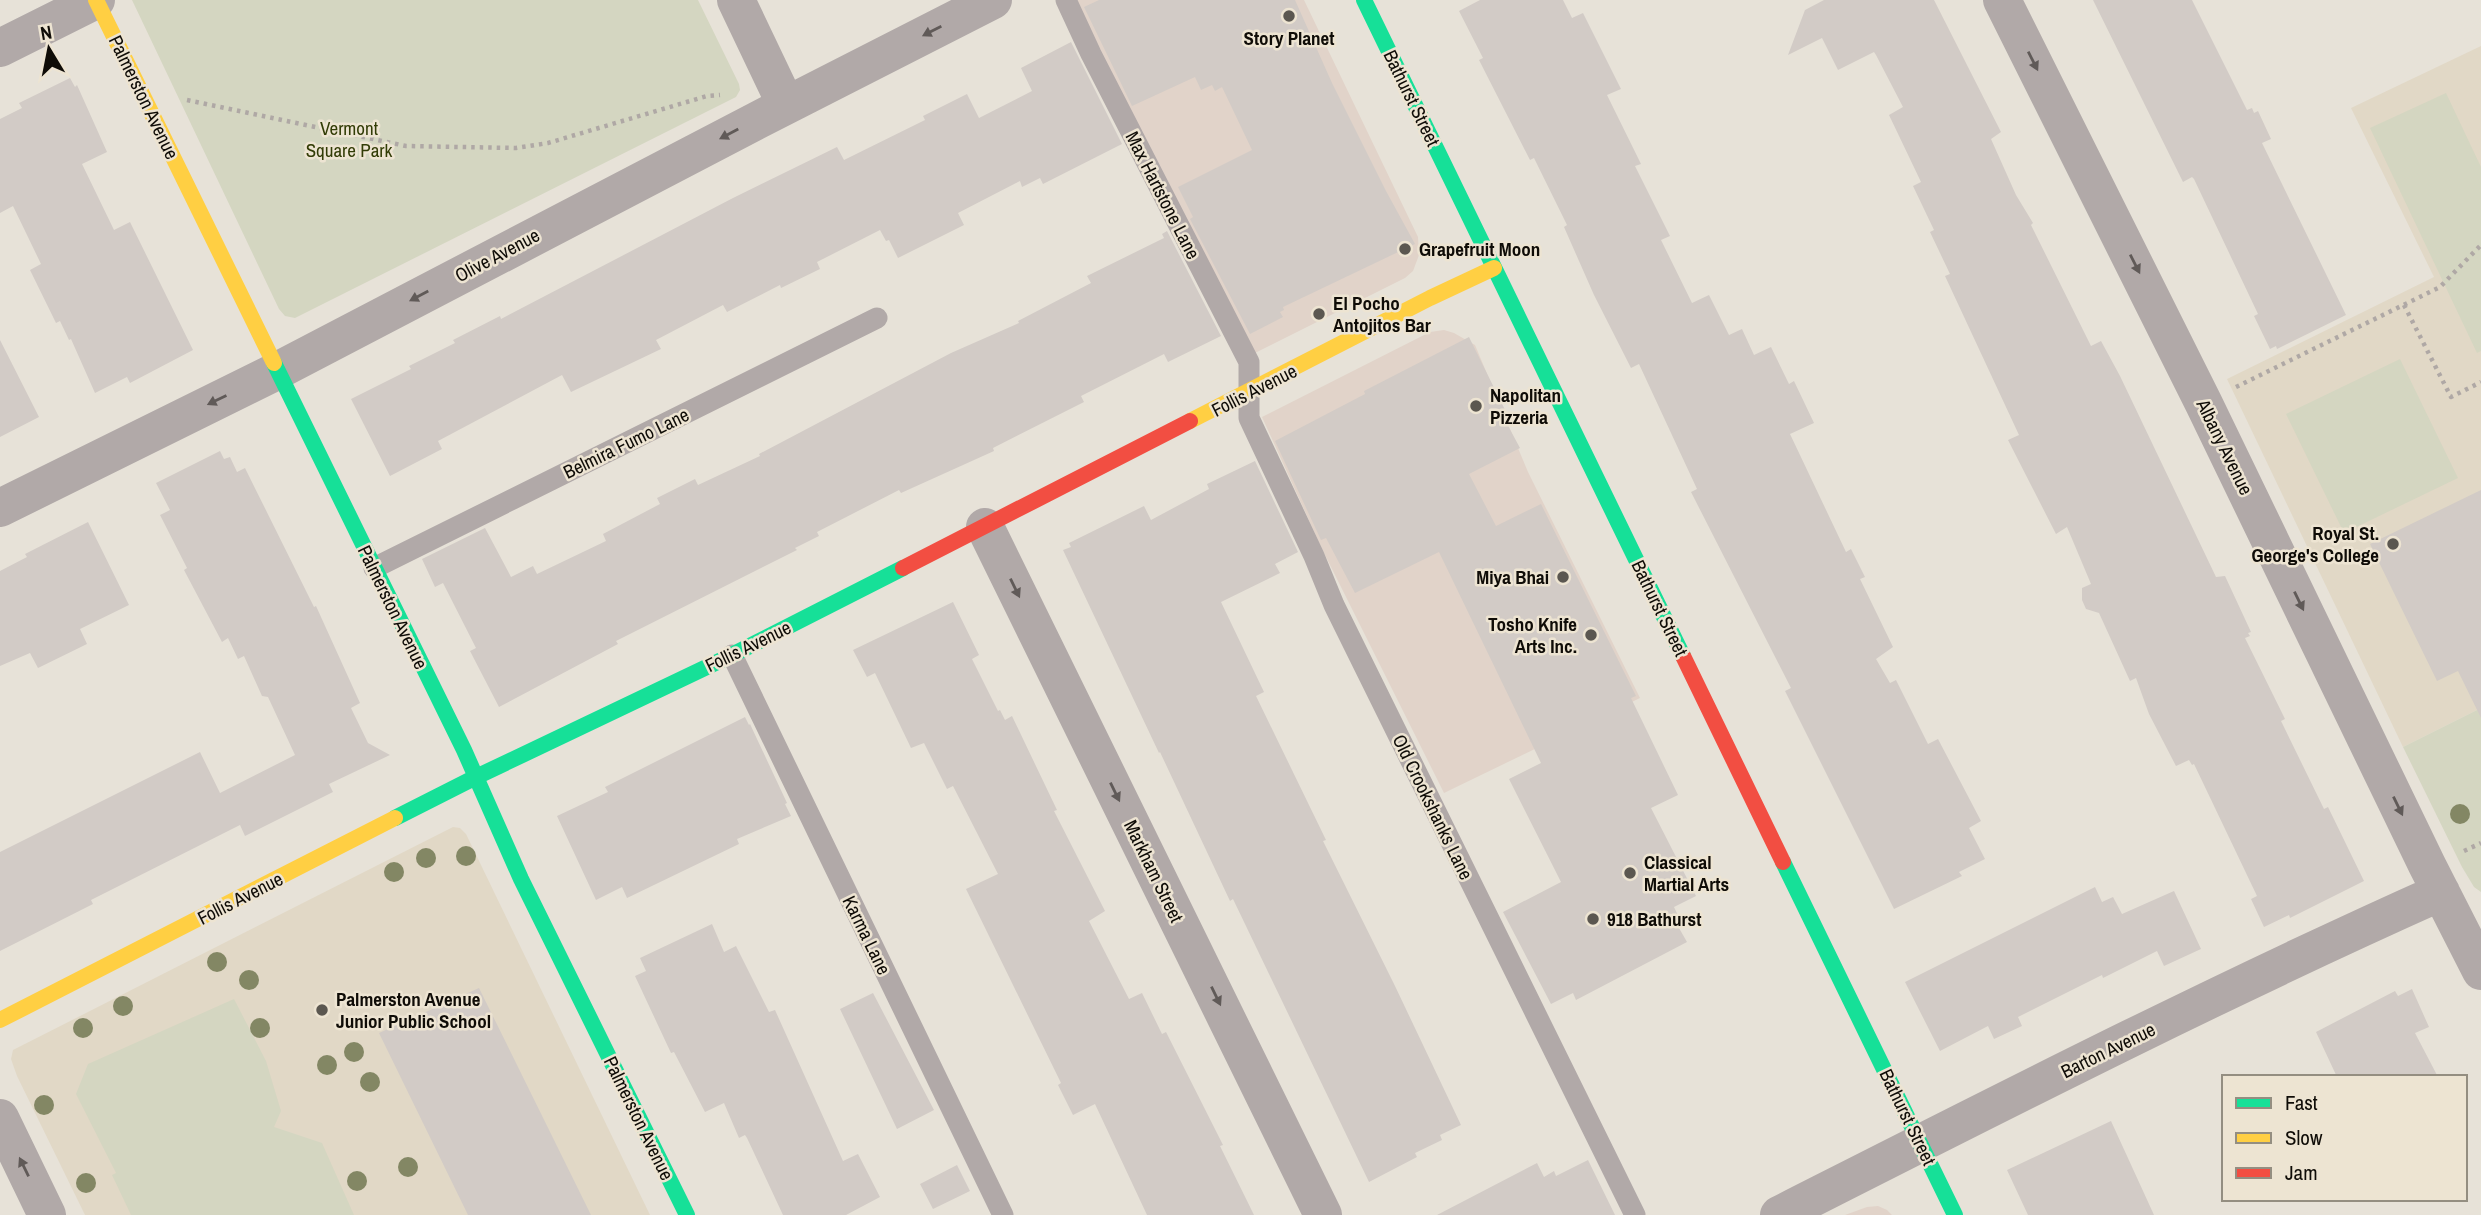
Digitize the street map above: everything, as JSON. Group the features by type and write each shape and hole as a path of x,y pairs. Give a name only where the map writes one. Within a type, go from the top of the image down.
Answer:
{"street":[{"path":"0,47 96,0"},
{"name":"Palmerston Avenue","path":"96,0 476,777 521,879 687,1215"},
{"path":"736,0 786,105"},
{"name":"Olive Avenue","path":"0,508 278,371 786,105 993,0"},
{"name":"Bathurst Street","path":"1364,0 1955,1215"},
{"name":"Albany Avenue","path":"2002,0 2204,404 2441,892 2479,963"},
{"name":"Follis Avenue","path":"0,1020 476,777 732,655 1249,393 1430,298 1494,268"},
{"name":"Markham Street","path":"985,527 1323,1215"},
{"name":"Barton Avenue","path":"1779,1215 2364,926 2441,892"},
{"path":"0,1118 47,1215"}],"lane":[{"name":"Max Hartstone Lane","path":"1066,0 1248,362 1249,393"},
{"name":"Belmira Fumo Lane","path":"374,568 877,318"},
{"name":"Old Crookshanks Lane","path":"1249,393 1249,418 1254,432 1314,555 1334,606 1635,1215"},
{"name":"Karma Lane","path":"732,655 1003,1215"}],"path":[{"path":"142,91 406,146 516,148 548,143 707,96 732,93"},
{"path":"2204,404 2440,287 2481,245"},
{"path":"2404,305 2451,397 2481,382"}],"shaded area":[{"path":"1069,0 1304,0 1418,237 1419,255 1413,271 1405,278 1249,356"},
{"name":"Royal St. George's College","path":"2481,46 2481,708 2403,747 2227,379 2434,277 2351,108"},
{"path":"1444,330 1475,345 1528,472 1640,698 1444,793 1322,549 1262,417 1430,332"},
{"name":"Palmerston Avenue Junior Public School","path":"453,827 460,828 466,834 650,1215 85,1215 17,1076 11,1059 13,1050"},
{"path":"1878,1206 1892,1215 1845,1215 1867,1207"}],"green space":[{"name":"Vermont Square Park","path":"132,0 698,0 740,90 736,97 295,318 285,316 279,309"},
{"path":"2446,93 2481,167 2481,351 2477,353 2370,128"},
{"path":"2400,359 2458,478 2344,533 2286,414"},
{"path":"2481,708 2481,892 2474,887 2462,867 2403,747"},
{"path":"234,999 266,1061 281,1111 274,1127 322,1143 354,1215 131,1215 112,1175 116,1173 76,1094 88,1064"}],"building":[{"path":"1099,0 1295,0 1332,83 1415,244 1283,307 1284,310 1280,312 1283,317 1250,334 1190,219 1193,217 1178,187 1252,150 1222,87 1215,91 1212,85 1201,90 1195,77 1132,106 1084,7"},
{"path":"1480,0 1563,0 1572,18 1583,13 1621,89 1607,95 1641,164 1635,166 1670,236 1661,240 1692,303 1709,295 1729,335 1742,329 1754,355 1771,347 1789,384 1794,381 1814,423 1790,434 1846,552 1851,549 1865,577 1860,579 1893,647 1876,659 1890,683 1896,680 1928,744 1938,739 1981,821 1969,828 1985,859 1959,872 1962,876 1894,909 1785,691 1791,688 1691,492 1697,489 1639,364 1631,368 1594,295 1564,227 1567,225 1534,158 1530,160 1479,60 1483,58 1459,11"},
{"path":"1824,0 1934,0 2001,132 1991,139 2016,195 2033,223 2031,225 2091,346 2101,341 2120,376 2216,577 2225,576 2251,632 2248,633 2250,636 2245,638 2285,719 2281,721 2324,809 2328,807 2364,881 2290,918 2289,915 2264,927 2251,899 2257,896 2194,764 2189,760 2176,766 2149,714 2136,678 2130,681 2099,613 2086,609 2082,600 2082,588 2091,584 2067,527 2056,534 2008,440 2019,435 1945,276 1950,274 1930,232 1934,230 1913,186 1921,182 1889,115 1903,107 1876,55 1874,52 1838,70 1822,38 1788,55 1805,10"},
{"path":"2093,0 2192,0 2247,110 2252,108 2254,113 2258,111 2271,139 2262,143 2346,315 2277,349 2276,346 2270,349 2254,316 2258,314 2194,179 2192,177 2183,182"},
{"path":"1071,42 1122,144 1043,184 1040,178 1022,187 1020,181 958,213 964,225 898,258 889,240 886,241 880,230 817,262 820,269 781,288 780,285 727,312 723,305 656,340 661,349 571,392 562,375 438,441 442,449 390,476 351,399 411,369 409,366 455,343 453,340 500,316 501,319 837,147 844,160 925,120 923,116 967,94 979,118 1032,91 1021,68"},
{"path":"70,78 75,87 77,85 107,152 82,164 114,230 130,222 193,350 130,383 127,377 95,393 71,339 69,340 60,321 56,323 30,270 41,264 13,206 0,213 0,119 22,108 19,103"},
{"path":"1167,231 1221,336 1168,362 1164,354 1081,396 1084,402 993,448 994,451 901,493 899,490 817,532 819,536 795,548 797,550 616,641 618,644 499,707 470,651 476,648 443,583 435,587 422,559 485,528 511,577 533,566 537,574 606,541 603,534 660,504 657,498 695,479 698,485 760,456 759,454 951,353 1019,323 1018,321 1091,283 1087,276 1164,238 1162,234"},
{"path":"1469,337 1510,420 1506,422 1520,448 1469,474 1496,526 1541,504 1636,696 1631,698 1678,795 1651,808 1696,896 1674,907 1683,926 1679,928 1687,942 1576,1000 1573,993 1551,1004 1503,912 1561,882 1509,779 1541,763 1439,552 1355,593 1326,538 1321,540 1275,441"},
{"path":"0,340 39,417 0,437"},
{"path":"220,451 224,459 230,457 237,472 245,468 314,607 316,606 360,703 351,708 368,743 390,755 329,784 333,792 245,836 240,825 91,900 93,904 0,951 0,852 200,752 220,793 295,755 268,697 262,696 244,656 238,659 228,638 222,642 184,570 187,568 160,515 170,510 156,483"},
{"path":"1255,461 1298,552 1275,564 1280,573 1221,602 1264,692 1256,696 1461,1125 1440,1135 1442,1140 1415,1153 1417,1157 1369,1182 1233,899 1230,901 1063,550 1071,547 1069,543 1144,506 1151,520 1209,489 1207,484"},
{"path":"2481,490 2481,718 2458,671 2437,681 2370,544"},
{"path":"88,522 129,605 80,629 87,644 38,668 30,653 0,666 0,571 27,557 25,554"},
{"path":"953,602 979,655 972,659 998,711 1000,710 1005,720 1012,716 1057,810 1054,811 1105,911 1089,921 1129,999 1142,993 1162,1034 1166,1032 1223,1145 1220,1146 1254,1215 1147,1215 1095,1104 1073,1115 1058,1085 1061,1083 966,889 998,874 953,786 947,789 924,743 911,748 875,673 867,677 853,650"},
{"path":"745,717 791,816 737,839 739,844 627,898 622,887 596,900 557,816 608,792 605,787"},
{"path":"2095,887 2102,902 2113,897 2122,914 2174,891 2201,949 2164,966 2157,951 2018,1017 2022,1026 1994,1039 1988,1026 1940,1051 1905,982"},
{"path":"712,924 724,952 736,946 769,1012 775,1010 843,1161 858,1154 880,1197 846,1215 783,1215 747,1138 745,1135 739,1138 724,1103 705,1112 674,1052 671,1053 635,976 646,971 640,958"},
{"path":"479,988 591,1215 468,1215 379,1033"},
{"path":"2412,989 2429,1027 2415,1033 2437,1075 2336,1075 2316,1032 2395,991 2398,996"},
{"path":"873,993 934,1110 897,1129 840,1009"},
{"path":"2111,1121 2154,1215 2028,1215 2007,1170"},
{"path":"1588,1160 1615,1215 1437,1215 1537,1163 1544,1177 1554,1171 1556,1176"},
{"path":"957,1165 970,1191 933,1209 920,1184"}],"traffic: fast":[{"path":"1364,0 1683,656"},
{"path":"274,363 464,750 521,879 687,1215"},
{"path":"395,818 732,655 903,568"},
{"path":"1783,862 1955,1215"}],"traffic: slow":[{"path":"96,0 274,363"},
{"path":"1190,421 1494,268"},
{"path":"0,1020 395,818"}],"traffic: jam":[{"path":"903,568 1190,421"},
{"path":"1683,656 1783,862"}],"place":[{"name":"Story Planet","path":"1289,16"},
{"name":"Grapefruit Moon","path":"1405,249"},
{"name":"El Pocho Antojitos Bar","path":"1319,314"},
{"name":"Napolitan Pizzeria","path":"1476,406"},
{"name":"Royal St. George's College","path":"2393,544"},
{"name":"Miya Bhai","path":"1563,577"},
{"name":"Tosho Knife Arts Inc.","path":"1591,635"},
{"name":"Classical Martial Arts","path":"1630,873"},
{"name":"918 Bathurst","path":"1593,919"},
{"name":"Palmerston Avenue Junior Public School","path":"322,1010"}]}
